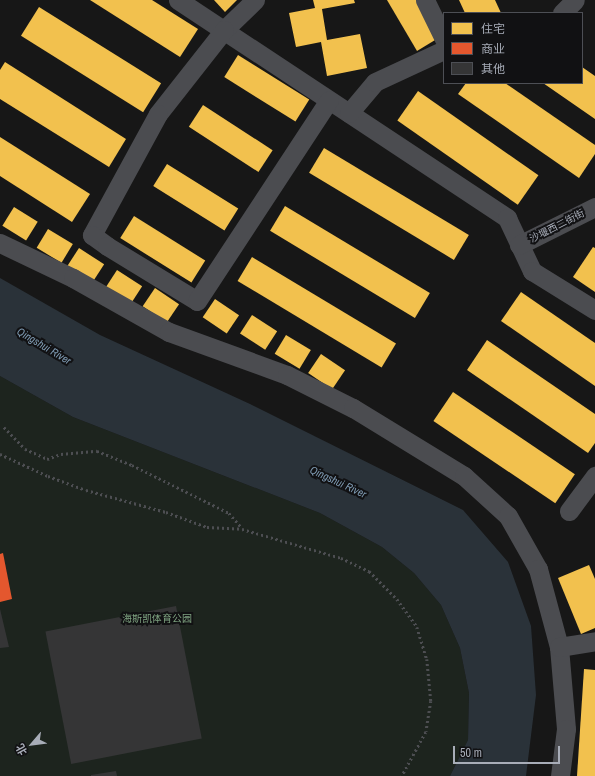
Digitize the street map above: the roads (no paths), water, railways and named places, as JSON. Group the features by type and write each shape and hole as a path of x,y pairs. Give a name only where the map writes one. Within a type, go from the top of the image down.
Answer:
{"street":[{"path":"178,0 507,218 532,271 595,310"},
{"path":"255,0 224,30 158,114 92,235 107,246 197,301 329,100"},
{"path":"425,0 443,37"},
{"path":"563,12 575,0"},
{"path":"349,113 375,82 443,50"},
{"name":"沙堰西二街街","path":"519,245 595,207"},
{"path":"0,243 73,278 169,332 300,382 353,408 464,476 508,516 538,569 559,647 566,729 560,776"},
{"path":"569,511 595,476"},
{"path":"559,647 595,641"}],"water":[{"name":"Qingshui River","path":"0,278 100,335 250,404 463,510 508,562 531,626 536,695 526,776 450,776 468,740 469,693 460,648 441,605 414,573 382,547 320,513 73,417 0,376"}],"park label":[{"name":"海斯凯体育公园","path":"157,619"}]}
